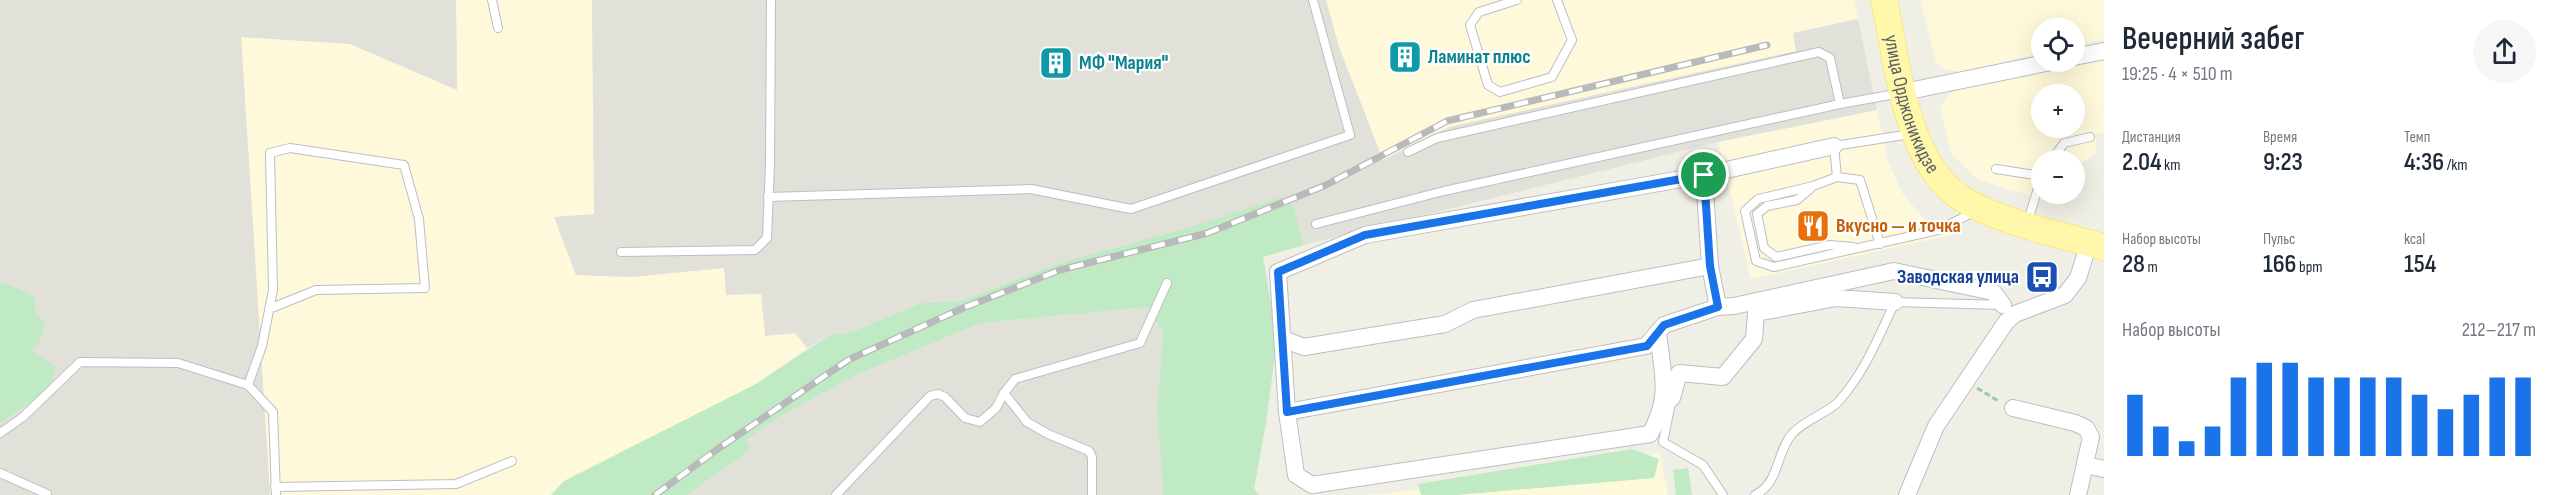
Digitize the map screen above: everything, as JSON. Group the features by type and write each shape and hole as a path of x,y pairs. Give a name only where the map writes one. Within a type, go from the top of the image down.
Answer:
{"main road":[{"name":"улица Орджоникидзе","path":"1884,0 1914,134 1931,169 1971,203"},
{"path":"1971,203 2027,224 2097,245"}],"street":[{"path":"2085,55 2104,51"},
{"path":"1904,92 2031,66"},
{"path":"1658,332 1665,396 1658,420 1650,434 1312,485 1296,476 1287,412 1278,272 1365,235 1704,175 1834,146"},
{"path":"1704,175 1710,266 1718,307"},
{"path":"2009,310 2065,296 2097,245"},
{"path":"1283,339 1304,347 1445,324 1473,310 1710,266"},
{"path":"1287,412 1647,346 1664,325 1718,307 1734,306 1894,271 1992,292 2009,310"},
{"path":"1672,398 1679,373 1723,376 1754,339 1755,313 1836,298 1895,302"},
{"path":"1907,495 1936,426 2006,322 2009,310"},
{"path":"2013,408 2075,423 2086,428 2091,437 2078,495"},
{"path":"2086,465 2104,469"}],"lane":[{"path":"492,0 498,28"},
{"path":"621,252 755,250 767,238 771,0"},
{"path":"768,197 1031,189 1131,208 1350,135 1313,0"},
{"path":"1517,0 1479,12 1470,25 1488,85 1500,92 1552,77 1572,40 1557,0"},
{"path":"1407,152 1437,138 1819,52 1830,58 1840,104"},
{"path":"1316,224 1444,191 1904,92"},
{"path":"1837,177 1834,146 1914,134"},
{"path":"2059,150 2064,143 2090,137"},
{"path":"248,385 262,346 269,309 273,290 270,153 290,148 404,165 419,219 424,288 316,290 269,309"},
{"path":"1996,169 2031,174"},
{"path":"1880,244 1860,180 1837,177 1813,186 1758,199 1745,211 1756,261 1774,267 1880,244 1938,230 1971,203"},
{"path":"1813,186 1797,200 1767,206 1757,214 1764,248 1776,257 1830,245 1863,247"},
{"path":"2027,224 2033,204"},
{"path":"836,495 930,396 938,394 945,397 965,418 980,422 996,408 1004,393 1016,380 1140,343 1167,283"},
{"path":"1755,495 1771,482 1791,434 1817,414 1836,404 1842,396 1865,364 1895,302 2009,310"},
{"path":"0,433 23,417 80,362 178,363 248,385 273,412 275,491 456,484 512,461"},
{"path":"1004,393 1027,422 1048,434 1089,451 1092,457 1092,495"},
{"path":"1672,398 1663,442 1702,465 1723,495"},
{"path":"0,473 47,494"}],"path":[{"path":"1966,380 1987,396 2013,408"}],"shaded area":[{"path":"0,0 456,0 457,90 350,44 241,37 270,495 0,495"},
{"path":"456,0 592,0 594,215 555,217 576,275 631,277 724,268 761,294 807,348 754,385 564,481 551,495 270,495 241,37 350,44 457,89"},
{"path":"592,0 1326,0 1339,47 1383,160 1449,127 1796,51 1793,33 1858,19 1877,110 1718,142 1304,245 1293,206 1282,197 1204,223 1060,263 961,301 922,303 849,333 830,335 807,348 796,333 765,336 761,294 726,295 724,268 631,277 576,275 554,217 594,214"},
{"path":"1326,0 1854,0 1858,19 1793,33 1797,51 1449,127 1383,160 1339,47"},
{"path":"1920,0 2104,0 2104,39 2085,44 2085,18 2031,18 2031,55 1960,72 1945,69 1936,62"},
{"path":"2104,60 2104,132 2096,135 2096,154 2085,161 2085,150 2031,150 2031,196 1979,180 1951,153 1940,108 1949,94 1958,89 2044,72 2085,72 2085,64"},
{"path":"1877,110 1888,161 1902,193 1925,220 1950,235 1751,279 1718,142"},
{"path":"1147,307 1163,332 1157,409 1163,495 687,495 749,450 746,440 779,417 856,375 981,323"},
{"path":"1660,453 1668,495 1358,495 1386,494"}],"green space":[{"path":"1282,197 1293,206 1304,245 1263,257 1277,340 1254,489 1259,495 1163,495 1157,409 1163,332 1147,307 981,323 856,375 779,417 746,440 750,450 687,495 551,495 564,481 754,385 830,335 849,333 922,303 961,301 1060,263 1204,223"},
{"path":"0,283 34,296 36,314 46,324 38,344 32,351 56,367 49,390 0,423"},
{"path":"1632,449 1659,459 1654,478 1457,495 1421,495 1418,484"},
{"path":"1688,468 1692,495 1676,495 1673,470"}],"railway":[{"path":"655,495 719,448 848,360 963,308 1060,270 1208,233 1326,185 1447,121 1767,45"}],"place":[{"name":"Ламинат плюс","path":"1405,57"},
{"name":"МФ \"Мария\"","path":"1056,63"},
{"name":"Вкусно — и точка","path":"1813,226"},
{"name":"Заводская улица","path":"2042,277"}],"route":[{"path":"1704,175 1710,266 1718,307 1664,325 1647,346 1287,412 1278,272 1365,235 1704,175"}]}
